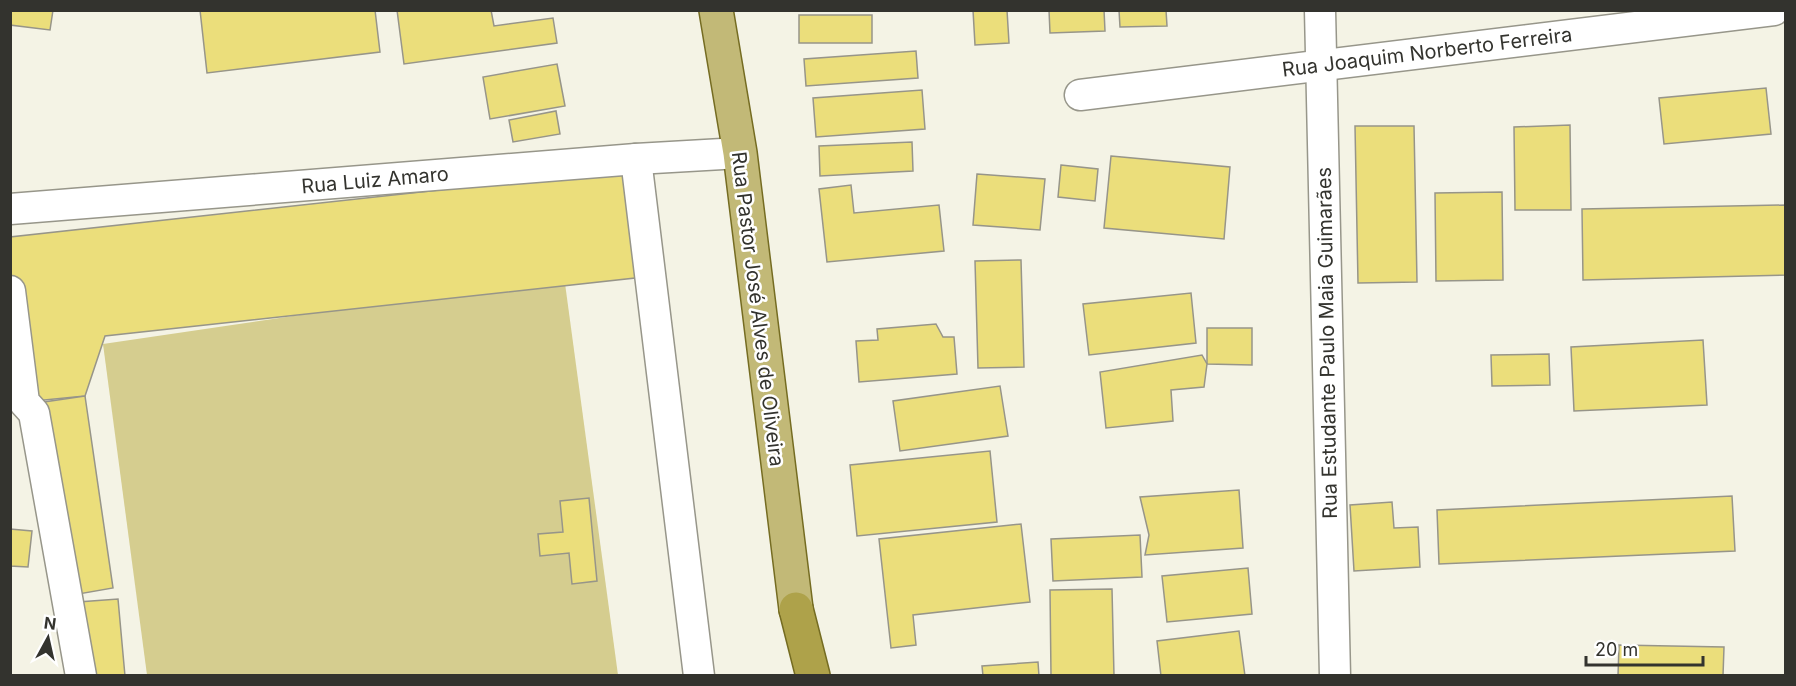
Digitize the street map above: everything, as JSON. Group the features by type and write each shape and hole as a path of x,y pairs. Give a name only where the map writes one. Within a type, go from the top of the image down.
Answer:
{"highway":[{"name":"Rua Pastor José Alves de Oliveira","path":"796,609 796,675"},
{"name":"Rua Pastor José Alves de Oliveira","path":"796,609 813,675"}],"main road":[{"name":"Rua Pastor José Alves de Oliveira","path":"716,10 740,153 796,609"}],"street":[{"name":"Rua Estudante Paulo Maia Guimarães","path":"1320,10 1335,675"},
{"name":"Rua Joaquim Norberto Ferreira","path":"1080,95 1774,10"},
{"name":"Rua Luiz Amaro","path":"10,208 636,159 740,153"},
{"path":"636,159 699,675"},
{"path":"10,291 24,402 22,413 81,675"}],"shaded area":[{"path":"564,276 618,675 147,675 103,344"}],"building":[{"path":"10,10 53,10 50,30 10,25"},
{"path":"200,10 375,10 380,52 207,73"},
{"path":"397,10 491,10 494,26 553,18 557,43 404,64"},
{"path":"973,10 1007,10 1009,43 975,45"},
{"path":"1049,10 1104,10 1105,31 1050,33"},
{"path":"1119,10 1166,10 1167,26 1120,27"},
{"path":"799,15 872,15 872,43 799,43"},
{"path":"916,51 918,78 806,86 804,59"},
{"path":"557,64 565,106 490,119 483,77"},
{"path":"1766,88 1771,134 1664,144 1659,98"},
{"path":"922,90 925,129 816,137 813,98"},
{"path":"556,111 560,134 513,142 509,120"},
{"path":"1570,125 1571,210 1515,210 1514,127"},
{"path":"1355,126 1414,126 1417,282 1358,283"},
{"path":"912,142 913,171 820,176 819,146"},
{"path":"1111,156 1230,167 1224,239 1104,228"},
{"path":"1061,165 1098,169 1095,201 1058,197"},
{"path":"632,169 644,277 105,336 85,396 24,402 10,284 10,237"},
{"path":"977,174 1045,179 1040,230 973,225"},
{"path":"851,185 854,213 939,205 944,251 827,262 819,189"},
{"path":"1502,192 1503,280 1436,281 1435,193"},
{"path":"1786,205 1786,275 1583,280 1582,209"},
{"path":"1021,260 1024,367 978,368 975,261"},
{"path":"1191,293 1196,343 1089,355 1083,304"},
{"path":"936,324 943,337 954,337 957,374 859,382 856,341 878,340 877,329"},
{"path":"1207,328 1252,328 1252,365 1207,364"},
{"path":"1703,340 1707,405 1574,411 1571,347"},
{"path":"1549,354 1550,385 1492,386 1491,355"},
{"path":"1202,355 1207,364 1204,387 1171,390 1173,421 1106,428 1100,372"},
{"path":"1000,386 1008,436 900,451 893,401"},
{"path":"85,396 113,588 73,595 44,402"},
{"path":"990,451 997,522 857,536 850,465"},
{"path":"1239,490 1243,548 1145,555 1149,535 1140,497"},
{"path":"1732,496 1735,551 1439,564 1437,510"},
{"path":"589,498 597,581 572,584 569,553 540,556 538,534 563,532 560,501"},
{"path":"1392,502 1394,528 1418,527 1420,567 1354,571 1350,505"},
{"path":"1021,524 1030,602 913,615 916,645 891,648 879,539"},
{"path":"10,529 32,531 28,567 10,566"},
{"path":"1140,535 1142,577 1053,581 1051,539"},
{"path":"1248,568 1252,614 1167,622 1162,576"},
{"path":"1112,589 1114,676 1051,676 1050,590"},
{"path":"118,599 125,676 85,676 78,602"},
{"path":"1239,631 1245,676 1161,676 1157,641"},
{"path":"1619,645 1724,647 1723,676 1618,676"},
{"path":"1038,662 1039,676 983,676 982,666"}]}
